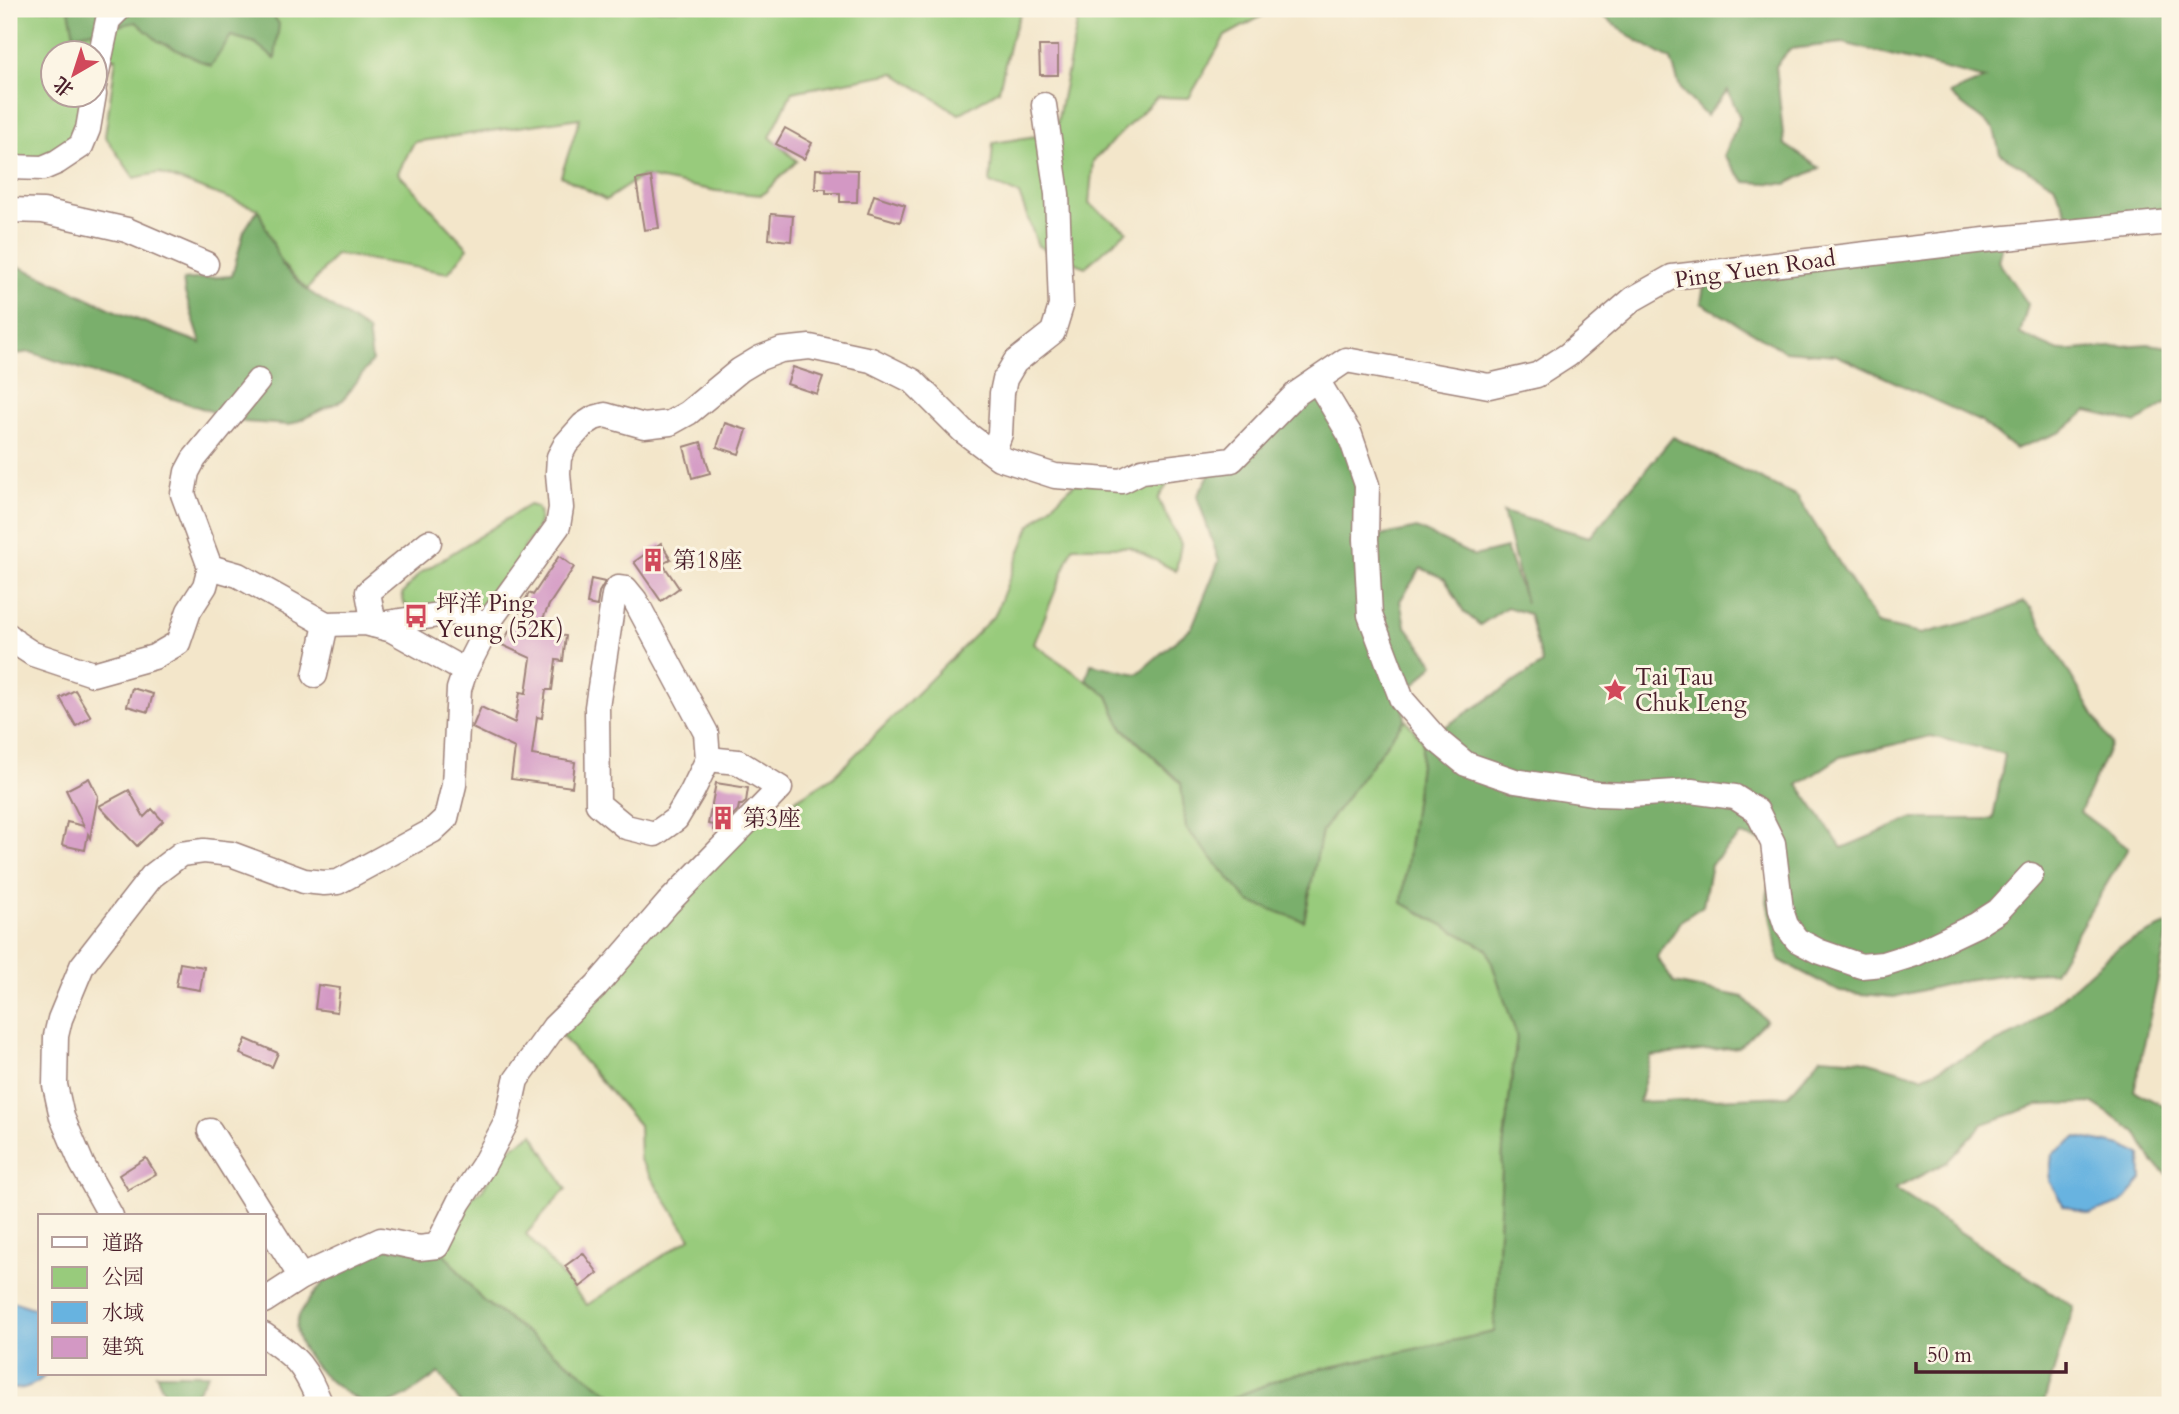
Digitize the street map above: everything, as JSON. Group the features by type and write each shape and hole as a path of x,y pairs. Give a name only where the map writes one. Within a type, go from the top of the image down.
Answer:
{"street":[{"path":"103,38 107,13"},
{"path":"993,453 1000,434 1005,379 1015,362 1053,332 1061,306 1057,194 1044,105"},
{"path":"9,167 43,168 81,146 88,129 91,108"},
{"path":"9,209 43,211 127,230 205,264"},
{"name":"Ping Yuen Road","path":"110,1214 82,1164 62,1117 55,1085 58,1027 82,967 152,876 181,854 204,851 230,854 304,881 338,882 432,831 446,818 454,785 459,689 465,671 487,625 558,526 561,508 558,462 566,444 594,418 605,415 644,426 670,423 688,413 740,370 771,353 810,347 861,357 913,381 963,431 999,458 1055,476 1122,481 1142,471 1232,460 1296,394 1346,360 1489,386 1537,375 1568,355 1633,299 1672,277 1985,240 2170,222"},
{"path":"1317,380 1350,435 1367,485 1366,539 1370,615 1402,700 1438,741 1466,764 1516,781 1598,794 1691,791 1735,797 1757,811 1773,843 1781,910 1786,925 1797,940 1818,951 1861,966 1883,964 1915,954 1976,925 1998,911 2031,875"},
{"path":"9,636 33,654 93,674 154,657 178,643 189,611 205,586 210,567 183,494 187,472 194,459 258,381"},
{"path":"374,625 368,592 429,542"},
{"path":"210,567 238,575 326,624 337,622 374,625 393,630 465,671"},
{"path":"618,589 626,589 635,600 706,733 708,759 676,819 655,834 626,827 598,804 597,707 614,595 618,589"},
{"path":"374,625 451,613 487,625"},
{"path":"314,676 326,624"},
{"path":"266,1300 301,1277 381,1240 419,1248 437,1246 459,1202 483,1166 507,1121 516,1080 554,1027 596,986 668,903 780,788 738,762 708,759"},
{"path":"210,1131 262,1214"},
{"path":"266,1220 301,1277"},
{"path":"266,1336 290,1353 306,1371 321,1405"}],"green space":[{"path":"9,9 1022,9 1010,42 999,90 959,114 894,73 792,92 770,137 797,161 762,195 716,191 642,176 606,200 561,176 580,118 414,142 398,173 468,248 448,273 336,254 307,290 273,255 258,209 159,173 134,178 105,136 116,58 108,59 108,38 38,38 38,108 91,108 85,137 57,162 9,166"},
{"path":"269,9 279,24 275,59 255,43 231,36 211,66 158,41 136,22 74,35 69,10"},
{"path":"1080,9 1275,9 1225,36 1189,98 1157,97 1093,161 1089,204 1127,231 1085,267 1038,246 1019,194 990,183 993,143 1055,133"},
{"path":"1616,9 2170,9 2170,220 2075,231 2054,185 2000,154 1994,129 1949,94 1985,79 1843,43 1790,49 1776,66 1784,144 1820,168 1786,184 1745,182 1724,156 1740,118 1728,90 1706,116 1681,90 1671,60 1634,39 1602,15"},
{"path":"258,209 282,265 307,290 368,331 372,361 343,400 290,425 244,422 30,352 9,355 9,263 122,314 201,343 183,280 232,276 244,231"},
{"path":"2004,238 1998,261 2028,304 2020,334 2059,351 2148,344 2170,347 2170,401 2137,423 2087,411 2061,432 2015,449 1980,421 1836,355 1785,351 1701,303 1706,273"},
{"path":"1317,380 1352,443 1366,539 1417,528 1474,556 1506,548 1526,603 1503,512 1590,537 1673,437 1797,496 1878,624 1921,634 1992,616 2023,602 2031,608 2111,744 2080,812 2128,848 2054,972 2015,973 1965,980 1894,997 1840,992 1779,960 1767,901 1773,844 1741,835 1711,864 1703,906 1682,920 1657,957 1674,983 1743,997 1766,1020 1739,1047 1651,1056 1639,1102 1788,1096 1821,1057 1862,1060 1922,1077 2025,1029 2120,946 2170,923 2134,1091 2170,1109 2170,1176 2154,1164 2136,1132 2093,1103 2038,1105 1983,1124 1947,1162 1895,1189 2074,1307 2043,1405 1215,1405 1285,1377 1494,1332 1503,1149 1517,1036 1487,949 1402,903 1423,741 1542,664 1529,614 1507,607 1480,625 1464,612 1445,579 1421,568 1400,601 1405,625 1434,664 1414,685 1399,660 1405,719 1322,831 1304,921 1249,902 1186,828 1181,783 1121,726 1108,696 1086,680 1091,664 1137,674 1192,627 1219,561 1197,496 1217,462","holes":["1931,736 2005,754 1993,819 1911,819 1842,848 1798,785 1840,757"]},
{"path":"1174,474 1158,499 1181,544 1176,571 1130,547 1073,547 1034,644 1108,696 1121,727 1181,783 1186,828 1304,921 1322,831 1405,719 1423,741 1402,902 1487,949 1517,1036 1503,1149 1494,1332 1285,1377 1215,1405 626,1405 482,1300 442,1251 466,1202 482,1190 506,1151 533,1134 566,1189 526,1234 587,1305 690,1238 640,1160 639,1125 554,1027 726,843 834,776 995,615 1030,526 1074,484"},
{"path":"529,505 537,507 540,518 523,549 528,554 481,612 409,608 404,603 402,594 419,574"},
{"path":"379,1248 442,1251 482,1300 626,1405 462,1405 439,1373 405,1396 384,1405 355,1398 339,1388 310,1360 301,1344 296,1329 299,1316 332,1274"},
{"path":"157,1376 207,1376 192,1400 194,1405 170,1405"}],"water":[{"path":"2077,1137 2122,1146 2141,1155 2142,1180 2122,1203 2090,1214 2064,1206 2049,1181 2052,1154"},
{"path":"9,1300 38,1309 38,1376 45,1376 25,1388 9,1388"}],"building":[{"path":"1039,46 1058,46 1058,75 1040,75"},
{"path":"785,128 812,143 804,159 776,144"},
{"path":"816,169 858,170 857,202 840,202 840,193 826,193 826,189 815,189"},
{"path":"651,177 659,228 644,230 636,180"},
{"path":"874,195 905,205 900,222 868,213"},
{"path":"771,214 793,216 791,241 769,239"},
{"path":"793,367 823,377 817,394 787,384"},
{"path":"725,423 747,430 739,454 717,447"},
{"path":"701,442 710,473 692,478 684,447"},
{"path":"661,543 671,559 663,564 679,588 661,601 634,562"},
{"path":"559,556 574,567 549,605 537,632 566,636 563,661 556,660 552,690 546,690 542,718 537,717 532,755 575,762 572,787 511,779 515,748 472,728 481,707 515,723 520,692 526,693 531,658 502,645 529,593 533,595"},
{"path":"591,579 605,582 599,592 597,606 587,604"},
{"path":"132,688 153,694 148,712 127,706"},
{"path":"75,690 91,717 76,726 60,698"},
{"path":"89,778 98,796 90,838 88,834 85,850 62,845 67,822 84,826 66,790"},
{"path":"716,783 748,788 746,802 739,805 738,810 718,831 713,830 714,825 708,824"},
{"path":"129,790 144,817 152,809 163,821 137,846 99,806"},
{"path":"180,963 204,967 200,990 176,986"},
{"path":"318,985 340,988 337,1012 315,1009"},
{"path":"246,1039 278,1053 272,1067 240,1054"},
{"path":"146,1158 156,1174 128,1190 119,1175"},
{"path":"583,1253 598,1273 580,1287 565,1266"}],"place":[{"name":"第18座","path":"653,560"},
{"name":"坪洋 Ping Yeung (52K)","path":"416,616"},
{"name":"Tai Tau Chuk Leng","path":"1615,690"},
{"name":"第3座","path":"723,818"}]}
